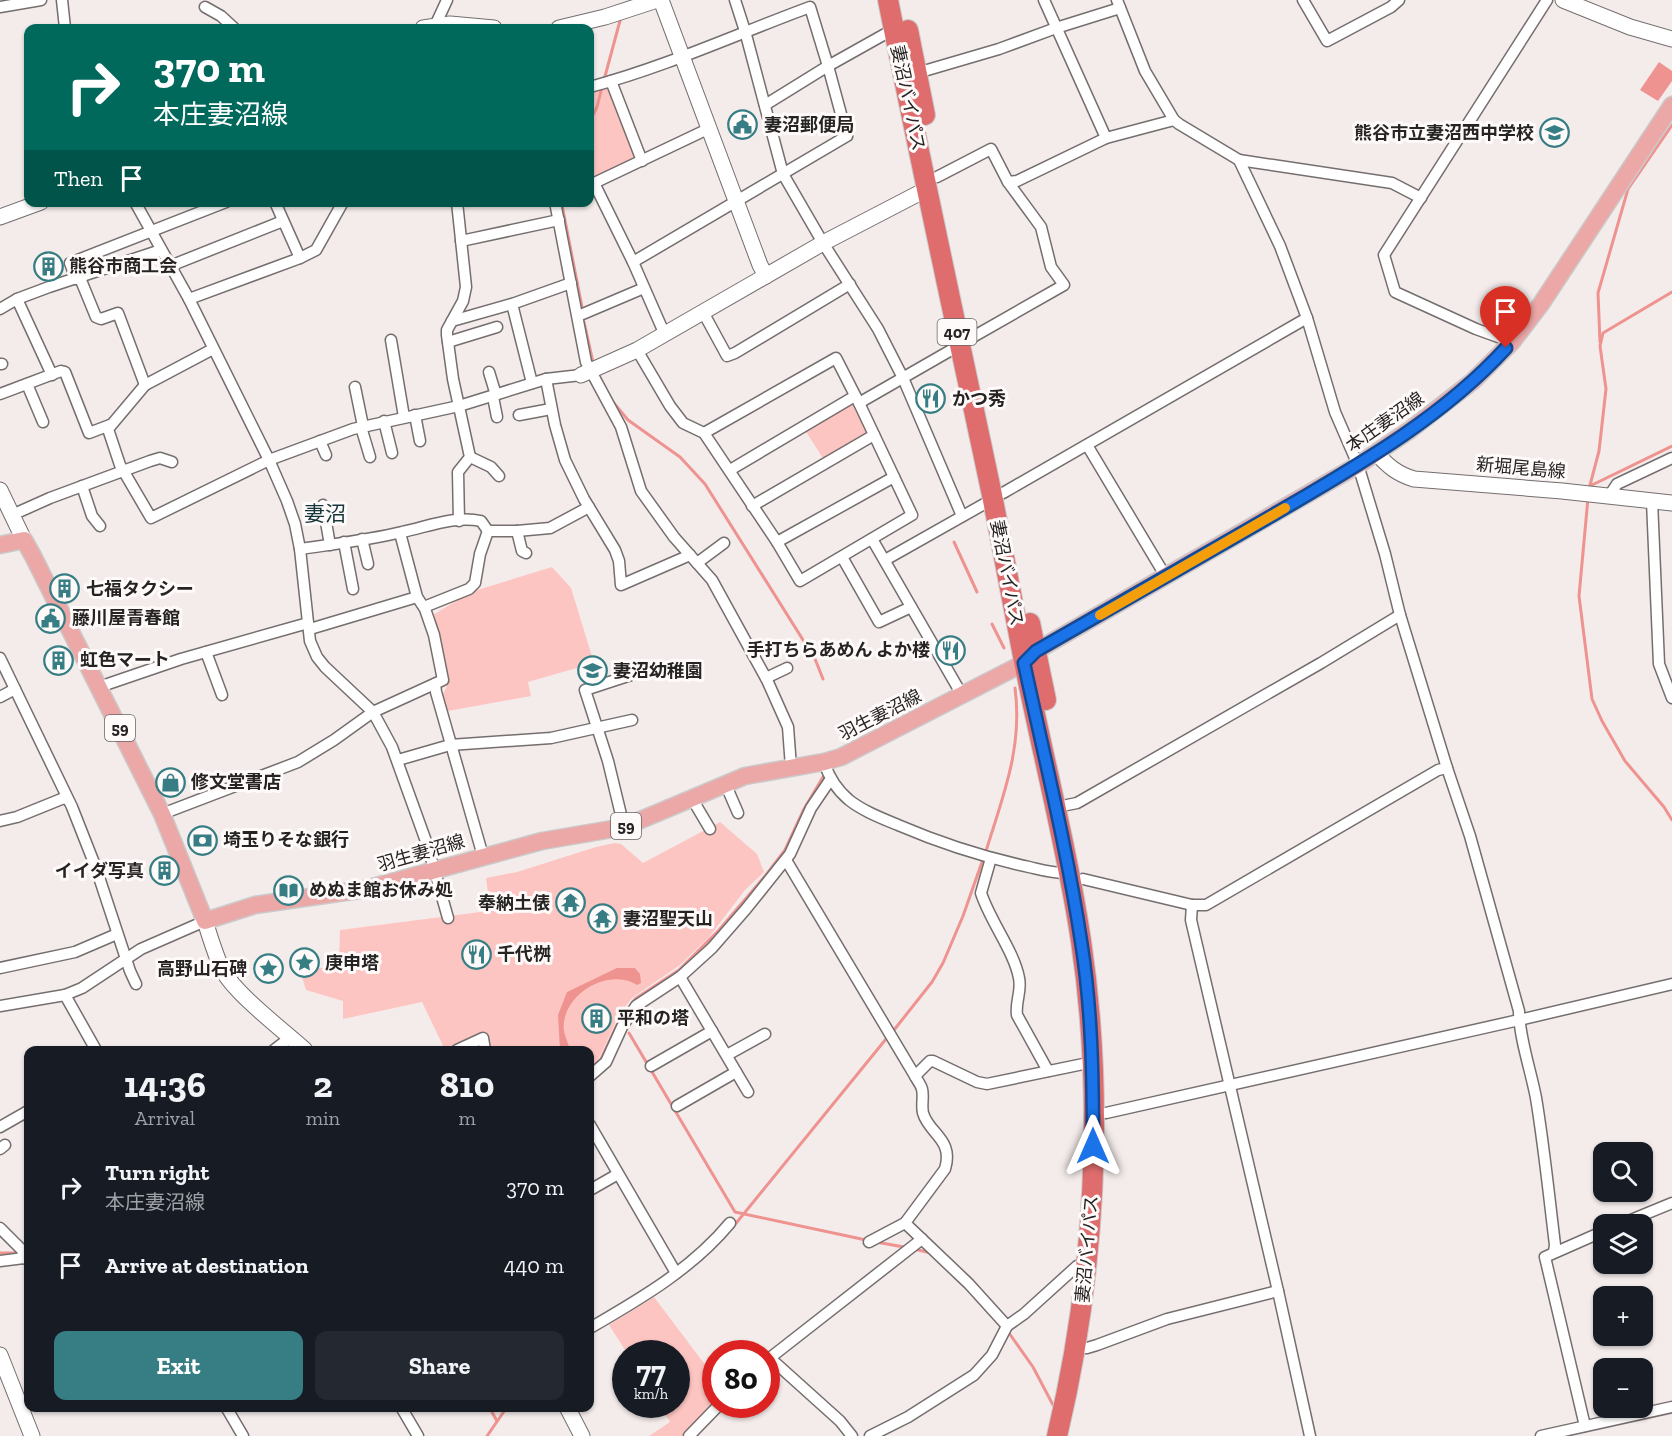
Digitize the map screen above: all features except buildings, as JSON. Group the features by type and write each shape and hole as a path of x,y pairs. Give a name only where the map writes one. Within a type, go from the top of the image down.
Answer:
{"highway":[{"name":"妻沼バイパス","path":"888,0 932,183 966,341 1098,980 1105,1056 1106,1113 1105,1203 1101,1254 1081,1348 1057,1436"},
{"name":"妻沼バイパス","path":"901,0 917,73 932,183"},
{"name":"妻沼バイパス","path":"1030,657 1067,806 1076,876 1092,1062 1092,1190 1081,1348 1071,1436"}],"main road":[{"name":"本庄妻沼線","path":"1030,657 1358,465 1410,430 1464,388 1512,342 1541,304 1672,105"},
{"path":"0,545 24,540"},
{"name":"59","path":"24,540 162,814 205,921"},
{"name":"羽生妻沼線","path":"205,921 255,905 354,891 542,841 624,827 745,776 824,762 859,749 1030,657"}],"street":[{"path":"0,7 41,0"},
{"path":"62,0 65,24"},
{"path":"436,24 447,0"},
{"path":"576,24 657,0"},
{"path":"661,0 766,276"},
{"path":"735,0 783,174 823,243 878,329 903,378 963,516"},
{"path":"1044,0 1106,138"},
{"path":"1303,0 1327,40 1391,7 1399,0"},
{"path":"1512,342 1476,330 1395,292 1384,255 1547,0"},
{"path":"1563,0 1629,27 1672,39"},
{"path":"917,73 999,49 1119,4 1145,70 1174,120 1239,160 1392,183 1421,198"},
{"path":"205,7 230,24"},
{"path":"594,86 683,57 810,7 847,136 737,203 633,262"},
{"path":"765,105 894,29"},
{"path":"611,81 642,161"},
{"path":"1008,182 1017,181 1106,138 1174,120"},
{"path":"594,183 710,128"},
{"path":"213,349 145,385 108,429 123,470 151,518 269,460 320,441 384,421 459,406 546,379 586,373 665,335 991,149 1008,182 1041,227 1051,267 1064,285 903,378 857,399 730,470"},
{"path":"1239,160 1280,246 1307,318 1335,412 1358,465 1385,554 1400,615 1470,836 1519,1011 1539,1118 1554,1252"},
{"path":"594,188 633,262 665,335"},
{"path":"0,217 27,207"},
{"path":"138,207 189,299 287,501 300,549 310,641 317,657 373,712 398,760 436,870 448,918"},
{"path":"145,385 118,313 101,319 96,317 70,263 214,207"},
{"path":"277,207 300,258"},
{"path":"189,299 316,250 340,207"},
{"path":"458,207 466,287 463,301 447,330 470,458"},
{"path":"556,207 578,316 586,373 621,427 641,491 674,537 712,579 766,678 788,727 791,767"},
{"path":"461,241 559,220"},
{"path":"170,266 283,221"},
{"path":"0,309 17,299 161,250"},
{"path":"452,321 512,304 571,283"},
{"path":"703,312 727,356 850,284"},
{"path":"578,316 644,288"},
{"path":"17,299 52,375"},
{"path":"512,304 532,383"},
{"path":"885,560 1307,318"},
{"path":"448,342 497,327"},
{"path":"391,340 410,416 420,441"},
{"path":"637,350 670,406 683,423 704,433 777,542 800,581 912,515 836,358 704,433"},
{"path":"0,394 61,371 65,372 89,433 110,425"},
{"path":"489,372 497,417"},
{"path":"546,379 551,409 565,460 619,561 621,585 694,559 724,543"},
{"path":"27,384 43,422"},
{"path":"355,387 370,457"},
{"path":"519,416 551,409"},
{"path":"384,421 392,453"},
{"path":"752,506 874,435"},
{"path":"320,441 326,454"},
{"path":"1087,445 1166,577"},
{"name":"新堀尾島線","path":"1376,453 1400,475 1414,479 1672,503"},
{"path":"12,515 123,470 160,458 172,462"},
{"path":"470,458 491,467 499,476"},
{"path":"459,520 458,472 470,458"},
{"path":"1609,496 1617,484 1672,458"},
{"path":"777,542 894,477"},
{"path":"82,486 92,516 100,526"},
{"path":"0,490 24,540"},
{"path":"1652,501 1659,664 1672,698"},
{"path":"323,505 330,545"},
{"path":"488,531 516,531 556,526 589,507"},
{"path":"300,549 400,533 459,520 481,521 488,531"},
{"path":"424,607 469,589 475,583 480,554 488,531"},
{"path":"516,531 522,551 526,553"},
{"path":"162,814 298,762 334,741 373,712 443,680 434,635 424,607 417,597 400,533"},
{"path":"362,539 368,564"},
{"path":"872,539 962,695"},
{"path":"344,542 353,589"},
{"path":"842,556 879,622 911,607"},
{"path":"99,687 206,652 417,597"},
{"path":"1067,806 1097,792 1400,615"},
{"path":"206,652 222,695"},
{"path":"0,658 68,800 96,868 136,984"},
{"path":"766,678 786,668"},
{"path":"624,827 608,761 585,690 634,674"},
{"path":"435,684 450,745 483,856"},
{"path":"0,697 15,690"},
{"path":"776,699 788,698"},
{"path":"398,760 450,745 551,738 632,720"},
{"path":"824,762 830,780 850,801 874,815 943,843 991,858 1076,876 1192,905 1206,905 1438,770 1447,768"},
{"path":"594,1072 606,1062 622,1027 636,1006 680,977 730,928 786,860 811,808 830,780"},
{"path":"725,783 738,813"},
{"path":"691,797 710,829"},
{"path":"0,821 17,817 64,798 68,800"},
{"path":"991,858 981,893 1018,972 1020,988 1016,1007 1017,1015 1048,1071"},
{"path":"786,860 915,1076 922,1090 923,1113 927,1122 941,1137 947,1160 945,1169 905,1223 869,1242"},
{"path":"1192,905 1191,920 1310,1436"},
{"path":"0,1006 65,995 82,988 141,949 205,921 218,959 228,977 243,994 301,1046"},
{"path":"0,968 69,953 117,934"},
{"path":"680,977 748,1092"},
{"path":"1106,1113 1672,984"},
{"path":"65,995 94,1046"},
{"path":"651,1066 712,1031"},
{"path":"726,1055 765,1034"},
{"path":"279,1046 291,1037"},
{"path":"466,1046 483,1038 484,1046"},
{"path":"915,1076 930,1061 977,1082 987,1084 1092,1062"},
{"path":"677,1106 736,1072"},
{"path":"0,1127 24,1114"},
{"path":"594,1132 676,1273"},
{"path":"594,1188 618,1174"},
{"path":"1645,1214 1672,1203"},
{"path":"594,1326 650,1292 703,1253 730,1223"},
{"path":"905,1223 969,1284 1007,1326"},
{"path":"0,1228 24,1254"},
{"path":"1585,1426 1545,1257 1593,1236"},
{"path":"780,1351 922,1239"},
{"path":"0,1261 24,1259"},
{"path":"870,1436 908,1418 974,1375 988,1362 1007,1326 1024,1314 1077,1266 1087,1263"},
{"path":"1081,1348 1167,1319 1278,1291"},
{"path":"0,1355 32,1436"},
{"path":"780,1370 840,1421 852,1436"},
{"path":"1541,1436 1672,1407"},
{"path":"229,1412 243,1436"},
{"path":"404,1412 418,1436"},
{"path":"570,1412 582,1436"},
{"path":"689,1436 706,1418"}],"shaded area":[{"path":"1659,62 1672,71 1672,81 1658,101 1640,90"},
{"path":"608,84 638,159 594,178 594,89"},
{"path":"853,401 868,435 824,460 805,430"},
{"path":"552,567 571,588 594,663 528,682 531,696 448,711 442,696 447,686 433,615 471,592"},
{"path":"720,822 757,854 764,872 745,890 709,937 680,965 632,998 619,1015 599,1058 594,1063 594,1046 488,1046 486,1035 463,1046 443,1046 422,1002 343,1019 343,1001 306,990 300,970 339,966 340,930 488,911 490,908 486,878 517,872 596,847 621,844 643,863"},
{"path":"617,968 635,968 640,974 641,983 637,985 626,980 614,979 603,981 581,993 567,1011 564,1022 564,1033 569,1046 560,1046 558,1015 567,992"},
{"path":"654,1297 686,1340 619,1340 609,1325"},
{"path":"690,1345 702,1361 702,1417 685,1436 649,1436 670,1422 668,1418 690,1418"}],"waterway":[{"path":"604,80 621,17"},
{"path":"594,113 602,87"},
{"path":"1600,342 1598,293 1628,189 1672,125"},
{"path":"562,207 582,307"},
{"path":"1589,489 1599,451 1606,389 1600,346 1603,333 1672,292"},
{"path":"584,322 593,362"},
{"path":"613,402 628,420 680,457 705,484 815,659 823,679"},
{"path":"1590,486 1672,446"},
{"path":"1588,498 1579,596 1592,699 1625,761 1664,807 1672,820"},
{"path":"954,542 977,592"},
{"path":"992,624 1004,648"},
{"path":"986,851 1005,791 1014,751 1017,710 1015,688"},
{"path":"594,1065 601,1059 617,1025 635,999 679,970 719,930 766,875 785,850 804,809 823,777"},
{"path":"894,1030 932,982 943,963 982,862"},
{"path":"629,1033 735,1212 866,1240"},
{"path":"733,1227 886,1039"},
{"path":"876,1242 904,1247"},
{"path":"914,1249 931,1253"},
{"path":"0,1253 19,1253"},
{"path":"1009,1333 1033,1367 1053,1405"},
{"path":"492,1412 497,1421"},
{"path":"487,1436 504,1412"}],"slow traffic":[{"path":"1100,615 1285,508"}],"place":[{"name":"妻沼郵便局","path":"743,125"},
{"name":"熊谷市立妻沼西中学校","path":"1555,133"},
{"name":"熊谷市商工会","path":"48,266"},
{"name":"かつ秀","path":"931,399"},
{"name":"七福タクシー","path":"65,589"},
{"name":"藤川屋青春館","path":"51,618"},
{"name":"手打ちらあめん よか楼","path":"951,650"},
{"name":"虹色マート","path":"59,660"},
{"name":"妻沼幼稚園","path":"592,671"},
{"name":"修文堂書店","path":"170,782"},
{"name":"埼玉りそな銀行","path":"202,840"},
{"name":"イイダ写真","path":"165,871"},
{"name":"めぬま館お休み処","path":"288,890"},
{"name":"奉納土俵","path":"571,903"},
{"name":"妻沼聖天山","path":"602,919"},
{"name":"千代桝","path":"476,954"},
{"name":"庚申塔","path":"304,963"},
{"name":"高野山石碑","path":"268,969"},
{"name":"平和の塔","path":"596,1018"}],"district":[{"name":"妻沼","path":"325,513"}],"route":[{"path":"1093,1146 1092,1043 1082,943 1024,663 1036,651 1358,465 1439,408 1473,381 1506,348"}]}
